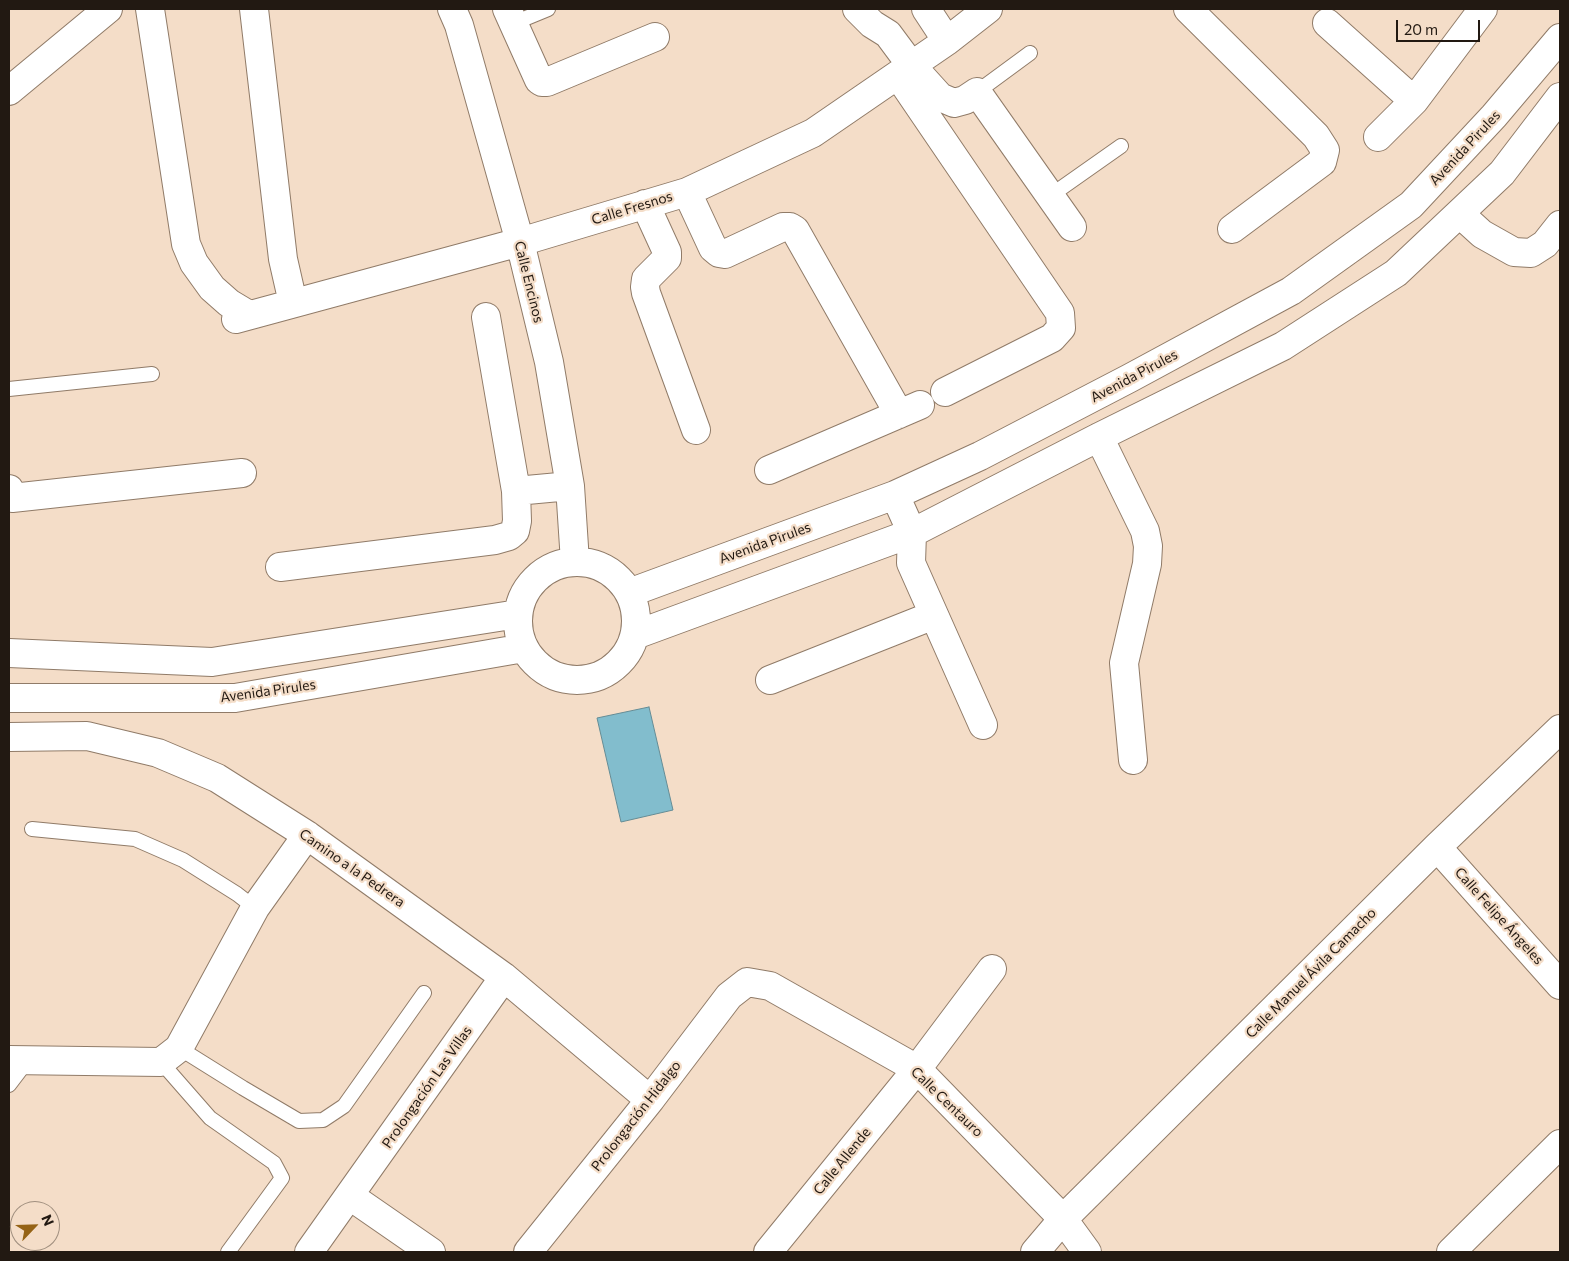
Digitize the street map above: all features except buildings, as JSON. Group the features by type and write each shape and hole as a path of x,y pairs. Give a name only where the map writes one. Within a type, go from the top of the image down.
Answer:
{"street":[{"path":"9,91 108,9"},
{"name":"Calle Fresnos","path":"150,9 186,244 194,263 212,288 242,317 520,242 687,192 813,133 947,41 988,9"},
{"path":"254,9 283,259 293,304"},
{"name":"Calle Encinos","path":"452,9 459,26 520,242 549,362 570,486 575,562"},
{"path":"857,9 872,24 888,34 904,70 1060,313 1061,328 1052,338 945,392"},
{"path":"926,9 947,41"},
{"path":"1188,9 1316,136 1324,150 1322,162 1232,229"},
{"path":"1378,137 1414,101 1483,9"},
{"path":"511,16 539,80 542,82 655,36"},
{"path":"1326,24 1414,101"},
{"name":"Avenida Pirules","path":"629,593 895,495 980,456 1291,291 1411,205 1494,116 1560,38"},
{"path":"904,70 940,97 954,103 965,100 977,92 1072,227"},
{"path":"635,635 912,533 1099,437 1283,346 1396,273 1502,173 1560,97"},
{"path":"687,192 713,248 719,253 725,254 783,227 790,227 795,230 910,410 769,470"},
{"path":"646,204 667,252 667,258 646,279 646,294 696,430"},
{"path":"1460,214 1482,234 1514,252 1531,253 1545,244 1560,225"},
{"path":"280,567 495,540 508,536 515,531 517,521 516,491 486,317"},
{"path":"1099,437 1145,531 1148,546 1147,564 1124,663 1133,760"},
{"path":"9,489 12,498 242,473"},
{"path":"516,491 570,486"},
{"path":"895,495 912,533 911,563 983,725"},
{"path":"592,563 607,570 621,580 629,593 636,614 635,635 627,654 613,669 594,678 574,681 554,676 537,664 524,648 519,631 518,614 523,598 532,583 544,572 558,564 592,563"},
{"path":"9,653 212,662 518,614"},
{"path":"770,680 934,616"},
{"name":"Avenida Pirules","path":"9,698 235,698 524,648"},
{"name":"Calle Manuel Ávila Camacho","path":"1035,1252 1063,1220 1437,847 1560,729"},
{"name":"Camino a la Pedrera","path":"9,737 87,736 158,753 217,778 307,835 504,977 650,1100"},
{"path":"18,1060 170,1055 255,908 307,835"},
{"name":"Calle Felipe Ángeles","path":"1437,847 1560,985"},
{"name":"Calle Allende","path":"768,1252 917,1069 992,969"},
{"name":"Prolongación Las Villas","path":"309,1252 504,977"},
{"name":"Calle Centauro","path":"747,982 770,986 917,1069 1063,1220 1087,1252"},
{"name":"Prolongación Hidalgo","path":"528,1252 650,1100 729,996 747,982"},
{"path":"1451,1252 1560,1144"},
{"path":"350,1196 431,1252"}],"lane":[{"path":"511,16 548,9"},
{"path":"977,92 1030,53"},
{"path":"1050,196 1121,146"},
{"path":"9,389 152,374"},
{"path":"32,829 135,840 183,860 237,894 255,908"},
{"path":"170,1055 243,1088 299,1121 323,1120 344,1106 424,994"},
{"path":"170,1055 210,1118 274,1163 282,1178 228,1252"},
{"path":"9,1085 18,1060"}],"water":[{"path":"649,707 673,810 621,822 597,718"}]}
